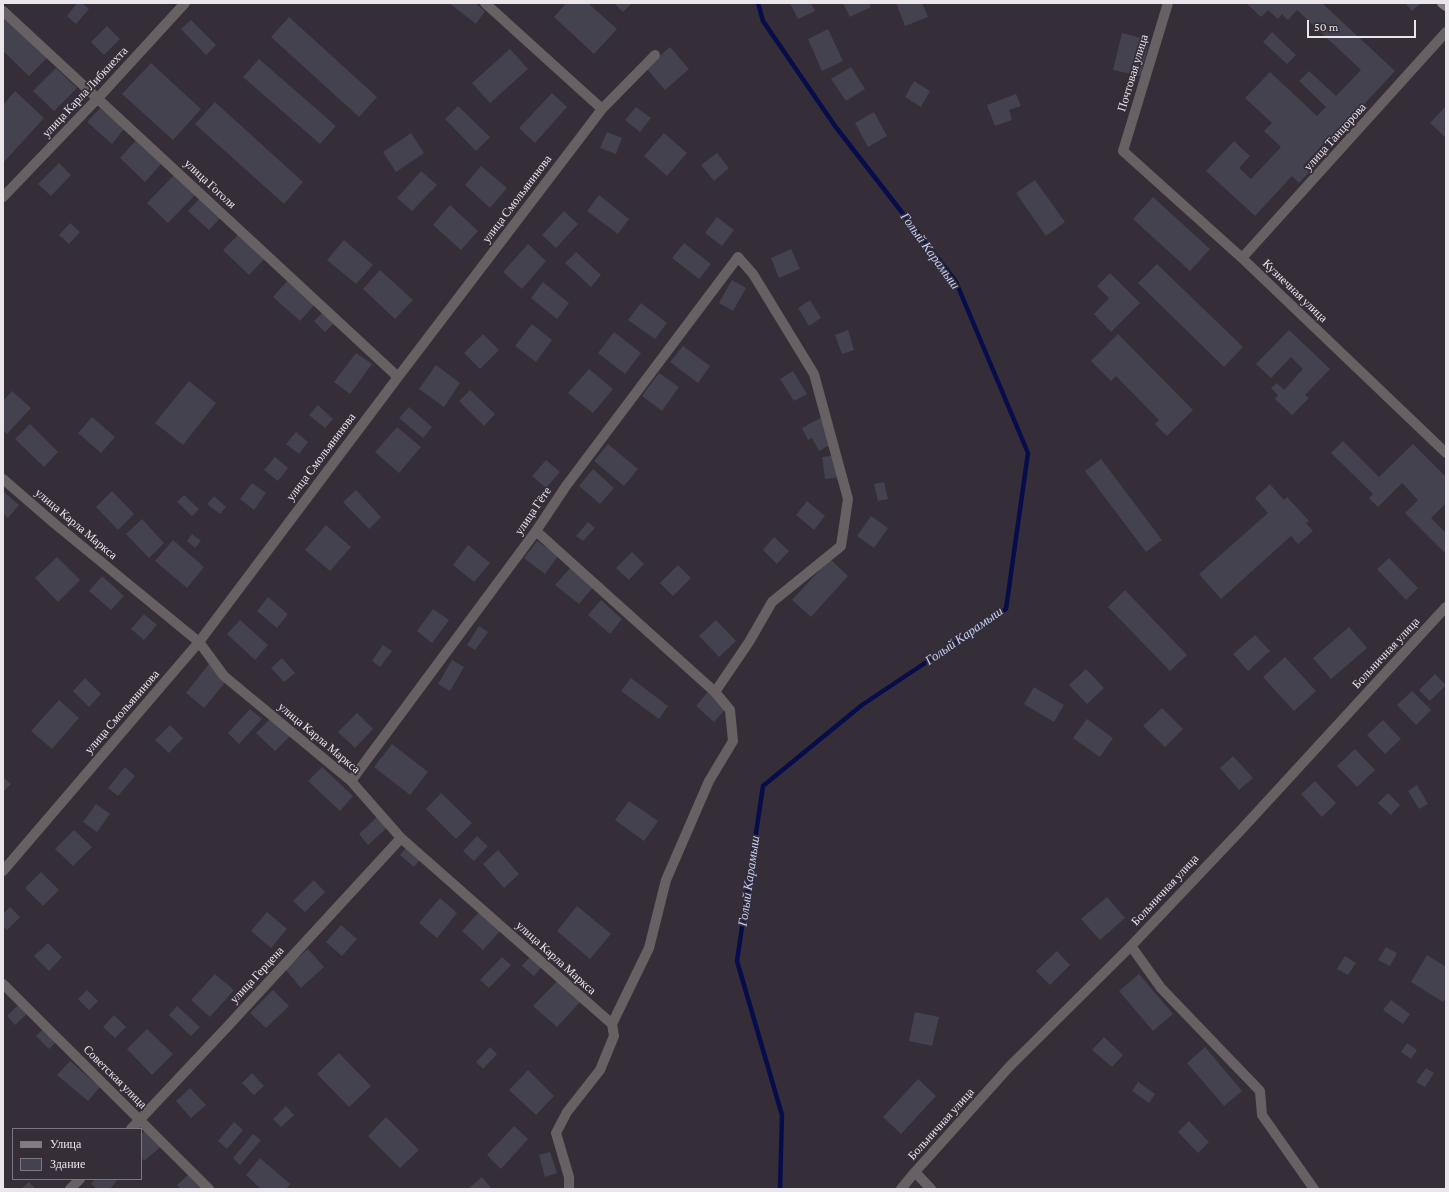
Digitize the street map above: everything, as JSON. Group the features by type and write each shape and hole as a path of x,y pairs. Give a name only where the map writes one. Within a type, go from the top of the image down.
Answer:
{"street":[{"name":"улица Карла Либкнехта","path":"3,197 98,98 185,3"},
{"path":"485,3 602,109"},
{"name":"Почтовая улица","path":"1123,151 1168,3"},
{"path":"1442,3 1446,6"},
{"name":"улица Гоголя","path":"3,11 398,377"},
{"name":"улица Танцорова","path":"1242,258 1446,32"},
{"name":"улица Смольянинова","path":"3,871 199,642 602,109 655,55"},
{"name":"Кузнечная улица","path":"1123,151 1242,258 1446,453"},
{"name":"улица Гёте","path":"351,781 536,531 566,486 738,257 753,274 814,374 848,500 841,546 772,602 749,642 716,692"},
{"name":"улица Карла Маркса","path":"3,479 55,524 199,642 224,676 351,781 401,838 612,1024"},
{"path":"536,531 716,692 730,710 733,741 709,781 666,880 649,948 612,1024 614,1036 600,1070 567,1112 556,1133 569,1177 569,1189"},
{"name":"Больничная улица","path":"901,1189 1010,1066 1131,946 1446,607"},
{"name":"улица Герцена","path":"131,1128 228,1026 401,838"},
{"path":"1131,946 1161,988 1260,1091 1262,1116 1314,1189"},
{"name":"Советская улица","path":"3,984 209,1189"},
{"path":"915,1172 931,1189"},
{"path":"70,1189 79,1180"}],"building":[{"path":"77,3 82,3 89,9 76,24 67,16"},
{"path":"449,3 475,3 485,11 476,24"},
{"path":"566,3 588,3 617,29 594,54 554,17"},
{"path":"614,3 632,3 623,12"},
{"path":"790,3 811,3 815,11 798,19"},
{"path":"843,3 869,3 871,7 850,17"},
{"path":"896,3 922,3 928,17 905,26"},
{"path":"1246,3 1322,3 1395,71 1329,142 1327,140 1303,166 1309,172 1299,183 1292,176 1255,216 1206,171 1234,141 1250,156 1239,168 1251,179 1281,147 1264,131 1272,123 1245,98 1270,72 1317,116 1326,107 1299,81 1309,71 1336,96 1361,70 1297,10 1288,20 1282,14 1278,19 1268,10 1261,17"},
{"path":"1405,3 1421,3 1412,11"},
{"path":"3,13 48,57 29,76 3,51"},
{"path":"289,17 377,97 359,117 271,37"},
{"path":"191,20 216,45 206,55 181,29"},
{"path":"107,26 120,39 104,55 91,42"},
{"path":"828,29 843,61 822,71 808,39"},
{"path":"1272,32 1296,55 1287,64 1263,42"},
{"path":"1122,33 1149,40 1141,76 1113,70"},
{"path":"670,47 689,69 665,90 646,68"},
{"path":"510,49 528,69 490,103 472,83"},
{"path":"259,59 336,126 320,144 243,77"},
{"path":"151,63 201,109 173,140 122,94"},
{"path":"851,67 865,89 846,101 831,79"},
{"path":"56,68 77,88 54,111 33,91"},
{"path":"914,81 930,91 921,107 905,97"},
{"path":"15,91 44,118 3,163 3,105"},
{"path":"552,93 567,107 535,143 519,128"},
{"path":"1016,94 1021,106 1009,110 1012,120 995,126 987,105"},
{"path":"215,102 303,182 284,204 195,124"},
{"path":"458,106 490,137 476,151 445,119"},
{"path":"1446,106 1446,138 1430,123"},
{"path":"636,107 651,118 640,132 625,120"},
{"path":"100,108 124,129 112,144 87,122"},
{"path":"874,112 887,136 868,147 855,123"},
{"path":"607,132 622,138 616,154 600,148"},
{"path":"411,133 424,153 396,172 383,152"},
{"path":"664,133 687,153 667,176 644,156"},
{"path":"137,139 163,162 145,182 120,158"},
{"path":"717,153 729,168 714,181 701,165"},
{"path":"59,163 71,175 51,196 38,184"},
{"path":"481,166 507,188 490,208 465,185"},
{"path":"421,171 437,185 412,211 397,198"},
{"path":"175,174 196,194 168,223 147,203"},
{"path":"1035,180 1065,222 1046,236 1016,193"},
{"path":"599,195 629,219 618,234 587,211"},
{"path":"201,197 222,216 209,230 188,211"},
{"path":"1153,197 1210,249 1190,271 1133,219"},
{"path":"450,205 478,231 461,250 433,225"},
{"path":"564,211 578,224 556,248 542,235"},
{"path":"717,217 734,230 722,246 705,233"},
{"path":"70,223 80,232 69,244 59,235"},
{"path":"243,230 268,255 249,275 223,250"},
{"path":"344,240 373,265 356,284 327,260"},
{"path":"684,243 711,264 699,279 672,258"},
{"path":"528,244 546,261 522,289 503,272"},
{"path":"791,249 800,269 779,278 771,258"},
{"path":"576,252 601,275 591,287 565,263"},
{"path":"1157,264 1243,347 1224,367 1138,283"},
{"path":"380,270 413,300 395,319 363,289"},
{"path":"1110,273 1140,303 1111,332 1094,314 1109,298 1097,286"},
{"path":"289,279 316,303 300,321 273,297"},
{"path":"732,280 746,288 733,311 719,303"},
{"path":"543,282 569,303 557,319 531,298"},
{"path":"810,300 821,318 809,326 798,308"},
{"path":"641,303 667,323 655,339 628,320"},
{"path":"325,310 336,321 325,332 314,321"},
{"path":"532,324 552,340 536,362 515,346"},
{"path":"848,330 854,350 842,354 835,335"},
{"path":"1289,330 1330,369 1305,395 1309,398 1292,415 1275,399 1278,395 1271,388 1277,383 1284,390 1303,369 1291,357 1271,378 1256,364"},
{"path":"614,332 641,353 625,374 598,353"},
{"path":"483,334 499,350 480,369 464,353"},
{"path":"1118,334 1193,410 1167,436 1155,424 1159,420 1116,376 1111,381 1091,361"},
{"path":"683,346 710,366 698,383 670,362"},
{"path":"356,353 372,364 350,394 334,382"},
{"path":"436,365 460,383 444,407 419,389"},
{"path":"589,369 613,389 593,413 568,393"},
{"path":"793,371 807,394 794,401 780,379"},
{"path":"659,373 679,387 662,411 642,396"},
{"path":"189,381 216,403 183,445 155,423"},
{"path":"470,390 495,414 484,426 459,401"},
{"path":"12,391 31,408 7,434 3,431 3,401"},
{"path":"318,405 333,419 325,428 309,415"},
{"path":"409,407 432,427 423,438 399,418"},
{"path":"92,417 115,437 101,453 78,433"},
{"path":"822,417 835,442 819,451 812,438 808,440 802,428"},
{"path":"30,424 58,452 44,467 15,439"},
{"path":"397,427 421,447 399,473 375,452"},
{"path":"296,432 308,442 299,454 286,444"},
{"path":"1343,441 1379,477 1413,444 1446,477 1446,503 1431,518 1446,533 1446,554 1405,513 1418,500 1402,483 1378,507 1369,498 1373,494 1331,453"},
{"path":"608,444 638,469 624,486 594,461"},
{"path":"838,455 841,477 825,479 822,457"},
{"path":"275,457 288,468 278,481 264,470"},
{"path":"1101,459 1162,540 1146,552 1085,471"},
{"path":"546,460 560,472 546,488 532,476"},
{"path":"593,469 614,488 600,504 579,486"},
{"path":"884,482 888,499 878,501 874,484"},
{"path":"252,483 266,493 254,510 240,499"},
{"path":"1270,484 1284,500 1287,497 1309,521 1306,523 1313,531 1298,544 1291,536 1221,599 1199,574 1268,513 1255,498"},
{"path":"356,490 381,517 369,529 343,502"},
{"path":"3,491 19,505 8,518 3,513"},
{"path":"112,491 134,514 118,530 96,507"},
{"path":"184,495 199,509 192,516 177,502"},
{"path":"214,496 226,507 220,514 207,504"},
{"path":"807,501 825,516 814,530 796,515"},
{"path":"871,516 888,528 874,548 857,536"},
{"path":"142,519 164,543 149,558 126,534"},
{"path":"588,522 595,528 583,541 576,536"},
{"path":"326,525 351,547 330,571 305,550"},
{"path":"192,534 201,541 195,548 187,541"},
{"path":"774,537 789,551 777,564 763,550"},
{"path":"173,540 204,567 187,588 155,561"},
{"path":"537,541 558,556 545,574 524,558"},
{"path":"468,545 490,563 474,582 453,565"},
{"path":"632,552 644,564 629,580 616,568"},
{"path":"57,557 80,580 58,602 35,578"},
{"path":"1389,558 1418,588 1406,600 1377,569"},
{"path":"830,559 848,576 811,617 792,600"},
{"path":"678,565 691,578 673,596 660,583"},
{"path":"571,567 594,586 579,604 555,585"},
{"path":"102,576 124,596 111,610 89,591"},
{"path":"1125,590 1187,655 1170,671 1108,607"},
{"path":"268,597 288,614 277,628 257,611"},
{"path":"601,600 622,619 610,634 588,615"},
{"path":"433,609 449,620 432,643 417,631"},
{"path":"144,614 157,625 144,640 131,629"},
{"path":"240,620 268,645 255,660 227,634"},
{"path":"716,620 736,641 719,657 699,636"},
{"path":"479,626 488,632 475,650 467,645"},
{"path":"1349,627 1367,648 1331,679 1313,658"},
{"path":"1255,635 1270,651 1248,671 1233,654"},
{"path":"383,645 392,651 380,667 372,661"},
{"path":"1285,657 1316,691 1294,711 1263,677"},
{"path":"282,658 295,673 284,682 271,668"},
{"path":"452,660 464,667 450,691 438,684"},
{"path":"209,664 228,679 204,708 186,693"},
{"path":"1086,669 1104,688 1087,704 1069,685"},
{"path":"1435,674 1446,685 1430,701 1419,690"},
{"path":"85,678 101,694 89,707 73,691"},
{"path":"631,678 668,706 659,719 621,691"},
{"path":"1034,687 1064,705 1054,722 1024,704"},
{"path":"711,688 730,704 714,722 696,706"},
{"path":"1412,691 1431,710 1416,725 1397,705"},
{"path":"59,700 79,718 52,749 31,731"},
{"path":"1162,708 1183,729 1165,747 1143,726"},
{"path":"250,709 262,719 239,744 228,733"},
{"path":"357,713 373,729 355,748 338,732"},
{"path":"272,717 291,735 275,751 256,733"},
{"path":"1087,719 1113,738 1100,757 1073,738"},
{"path":"1383,720 1401,739 1385,754 1367,735"},
{"path":"170,725 183,738 169,753 155,740"},
{"path":"392,744 428,772 410,795 374,767"},
{"path":"1355,749 1375,770 1357,787 1337,766"},
{"path":"1233,756 1253,778 1239,790 1220,768"},
{"path":"125,767 135,776 118,796 108,788"},
{"path":"322,767 353,796 340,811 308,781"},
{"path":"3,777 11,784 3,792"},
{"path":"1315,781 1336,803 1322,817 1301,794"},
{"path":"1417,785 1428,804 1419,809 1408,791"},
{"path":"441,793 472,823 456,839 426,809"},
{"path":"1388,793 1400,805 1391,815 1378,803"},
{"path":"629,801 658,821 644,841 615,820"},
{"path":"96,804 110,814 97,832 83,822"},
{"path":"380,814 390,825 368,845 359,834"},
{"path":"74,830 92,847 73,866 55,849"},
{"path":"477,836 488,846 474,861 463,851"},
{"path":"410,843 424,854 414,867 400,855"},
{"path":"498,850 519,874 504,888 483,864"},
{"path":"41,872 59,890 43,906 25,888"},
{"path":"314,880 325,892 305,912 293,901"},
{"path":"1107,897 1125,918 1100,940 1081,919"},
{"path":"440,898 457,913 437,938 419,923"},
{"path":"577,906 611,934 590,959 557,931"},
{"path":"10,907 20,917 7,930 3,926 3,914"},
{"path":"267,912 287,929 271,948 251,931"},
{"path":"479,912 500,931 483,950 462,931"},
{"path":"341,925 357,939 342,956 326,942"},
{"path":"48,943 62,957 49,971 34,956"},
{"path":"1386,947 1397,953 1390,966 1378,960"},
{"path":"308,949 324,967 301,988 285,969"},
{"path":"1057,951 1070,965 1050,985 1036,971"},
{"path":"533,953 545,963 534,976 522,966"},
{"path":"1427,955 1446,967 1446,997 1443,1002 1411,982"},
{"path":"1345,956 1356,963 1348,975 1337,969"},
{"path":"502,957 511,965 489,988 480,980"},
{"path":"215,974 234,990 210,1017 191,1000"},
{"path":"1139,974 1173,1014 1153,1031 1119,991"},
{"path":"558,980 581,1001 557,1027 533,1006"},
{"path":"87,990 98,1001 89,1010 78,999"},
{"path":"273,990 289,1006 266,1028 250,1013"},
{"path":"23,1000 32,1009 15,1025 7,1016"},
{"path":"1391,1000 1410,1014 1403,1024 1383,1010"},
{"path":"177,1006 200,1027 191,1036 169,1015"},
{"path":"915,1012 939,1017 932,1046 909,1041"},
{"path":"114,1015 126,1027 115,1038 103,1027"},
{"path":"46,1026 59,1039 49,1049 36,1036"},
{"path":"147,1029 173,1054 152,1075 127,1049"},
{"path":"1104,1037 1123,1055 1112,1067 1092,1050"},
{"path":"1407,1043 1417,1050 1411,1059 1401,1052"},
{"path":"490,1047 497,1054 483,1069 476,1062"},
{"path":"1205,1047 1242,1091 1224,1106 1187,1063"},
{"path":"339,1053 371,1086 349,1107 317,1074"},
{"path":"70,1061 100,1087 88,1101 57,1075"},
{"path":"1426,1068 1434,1073 1425,1087 1416,1082"},
{"path":"528,1070 554,1096 536,1115 509,1090"},
{"path":"252,1073 264,1086 254,1095 242,1083"},
{"path":"918,1079 936,1096 901,1134 883,1117"},
{"path":"1138,1082 1155,1094 1149,1103 1132,1091"},
{"path":"190,1088 206,1105 191,1118 176,1101"},
{"path":"286,1106 294,1115 281,1127 273,1119"},
{"path":"386,1117 419,1150 400,1168 368,1136"},
{"path":"1189,1121 1209,1142 1198,1153 1178,1132"},
{"path":"234,1122 243,1130 227,1149 218,1141"},
{"path":"514,1126 528,1139 501,1169 487,1155"},
{"path":"150,1127 164,1144 144,1161 142,1158 142,1133"},
{"path":"253,1134 261,1140 240,1165 233,1158"},
{"path":"550,1152 557,1173 545,1177 539,1155"},
{"path":"260,1158 290,1184 286,1189 261,1189 246,1175"},
{"path":"190,1173 203,1188 202,1189 181,1189 177,1185"},
{"path":"482,1177 492,1189 468,1189"},
{"path":"94,1180 117,1180 110,1189 97,1189 91,1184"},
{"path":"29,1182 36,1189 21,1189"}],"waterway":[{"name":"Голый Карамыш","path":"758,3 763,21 835,126 956,282 1028,453 1006,609 862,705 763,786 737,961 782,1115 780,1189"}]}
